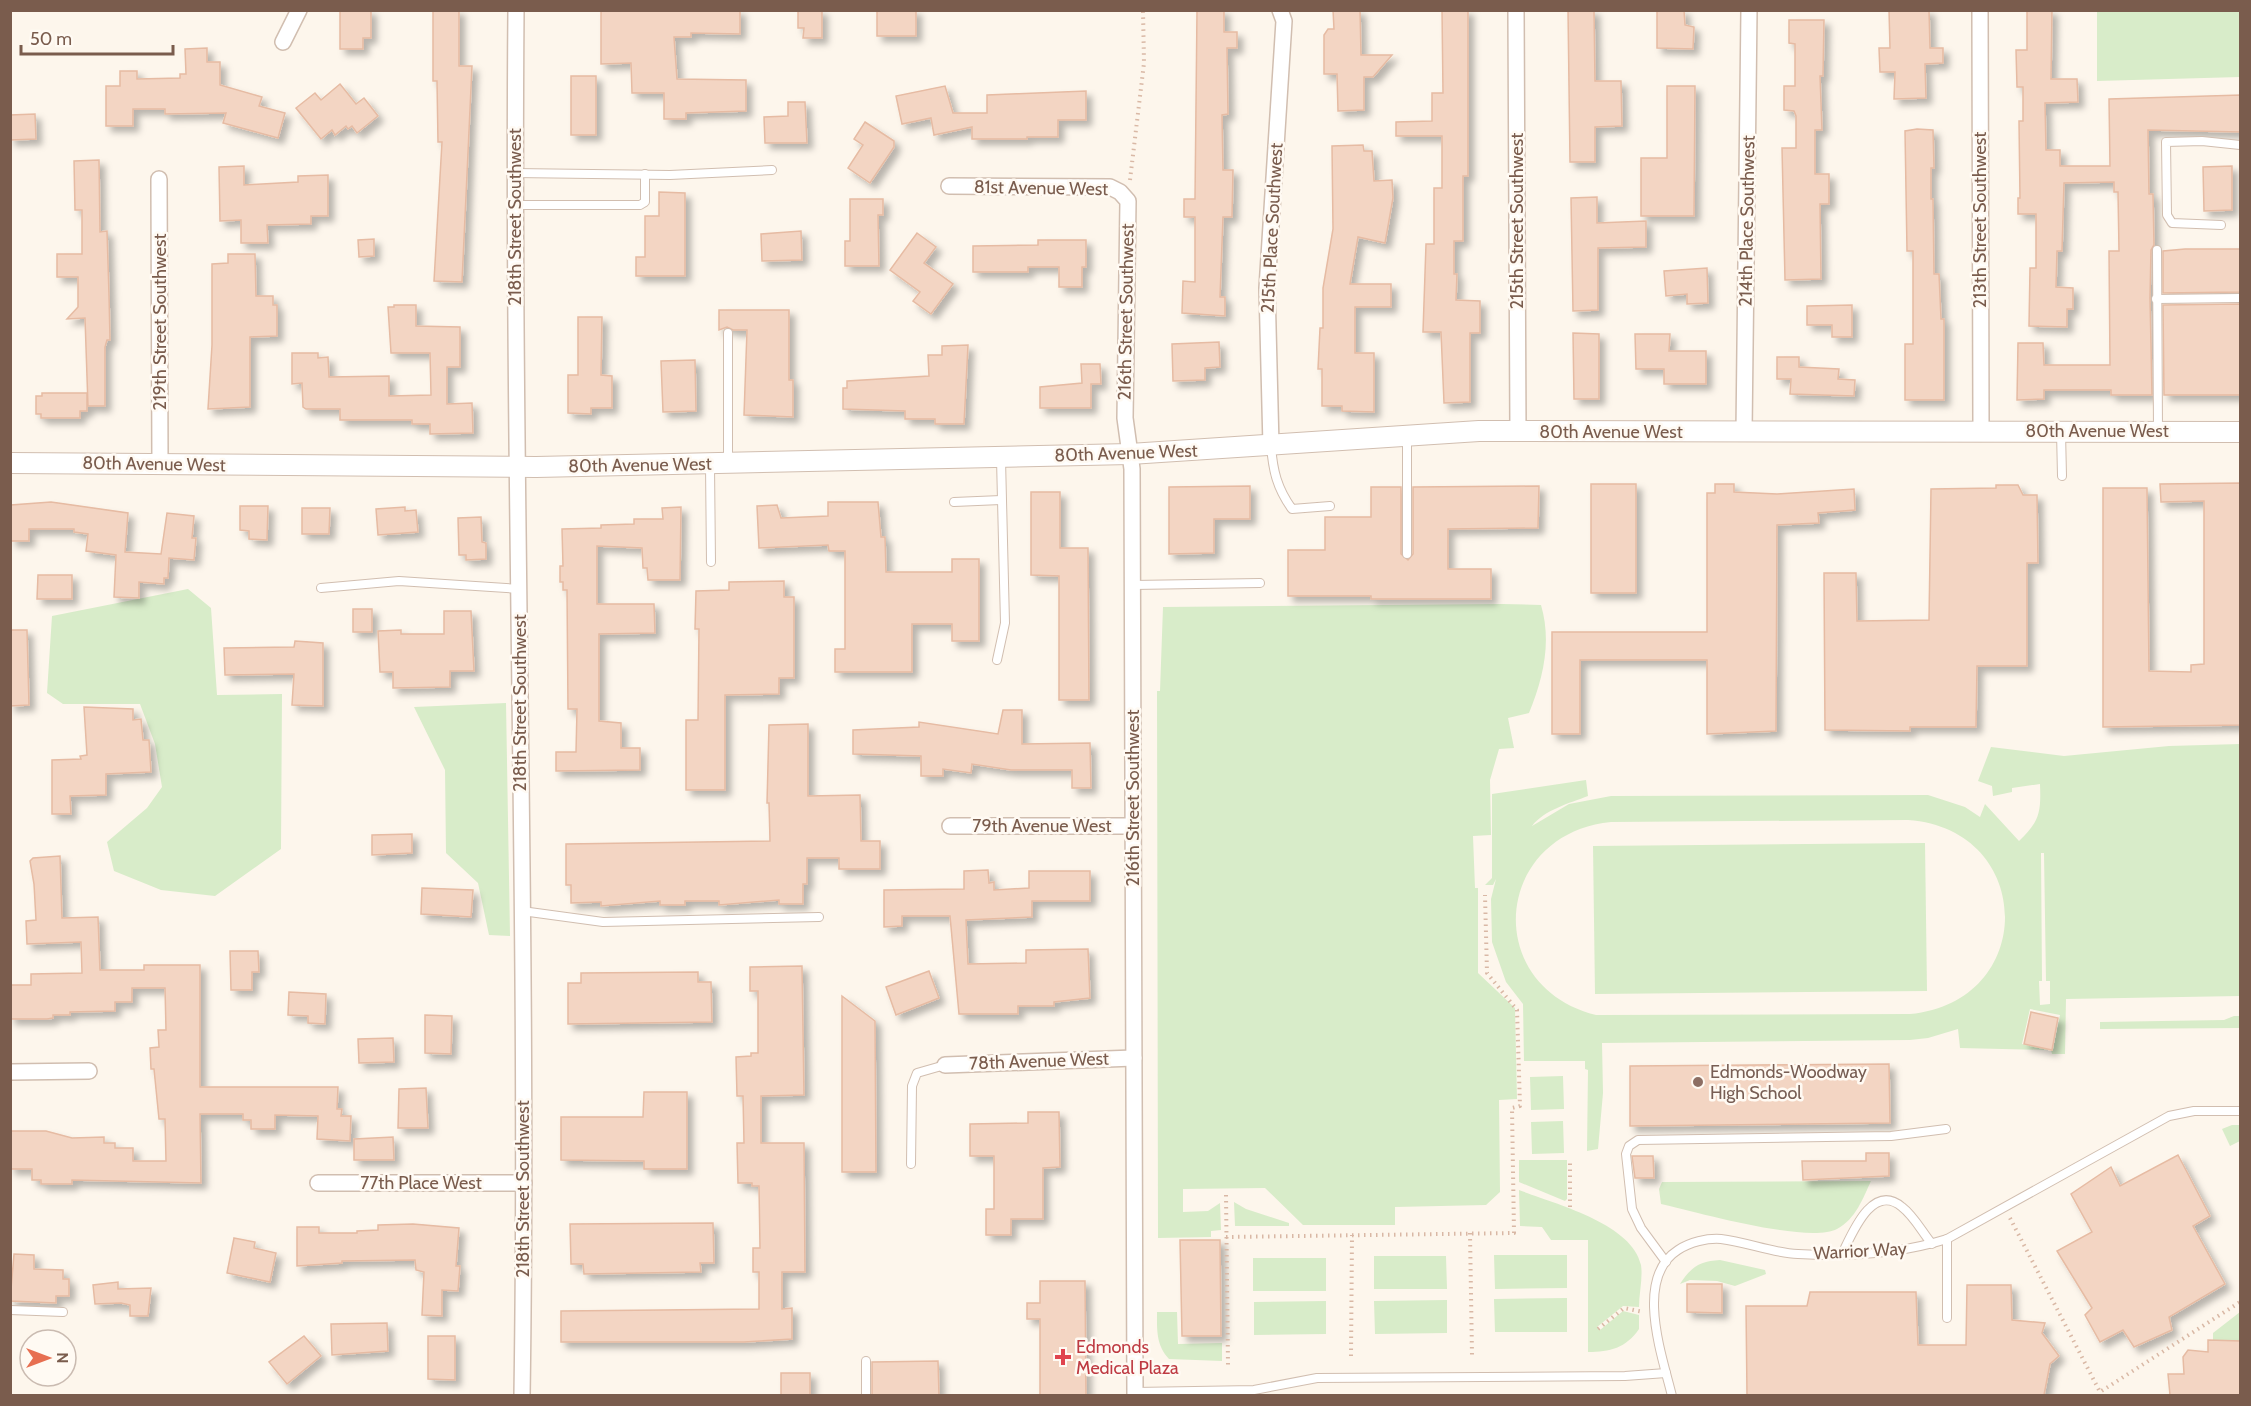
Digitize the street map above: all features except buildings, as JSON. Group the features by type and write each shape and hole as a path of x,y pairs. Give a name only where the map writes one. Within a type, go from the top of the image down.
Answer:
{"street":[{"path":"283,42 299,10"},
{"name":"218th Street Southwest","path":"516,10 514,205 520,589 524,1184 522,1395"},
{"name":"215th Place Southwest","path":"1271,446 1267,288 1284,21 1280,10"},
{"name":"215th Street Southwest","path":"1516,10 1518,432"},
{"name":"214th Place Southwest","path":"1744,432 1749,10"},
{"name":"213th Street Southwest","path":"1980,10 1981,430"},
{"name":"219th Street Southwest","path":"159,179 160,464"},
{"name":"81st Avenue West","path":"949,186 1110,187 1120,192 1128,201"},
{"name":"216th Street Southwest","path":"1128,201 1125,418 1130,454 1133,585 1135,1394"},
{"name":"80th Avenue West","path":"10,463 518,467 1130,454 1407,435 1518,432 1981,430 2241,432"},
{"name":"79th Avenue West","path":"950,826 1133,826"},
{"name":"78th Avenue West","path":"945,1065 1134,1058"},
{"path":"10,1072 89,1071"},
{"name":"77th Place West","path":"318,1183 524,1184"}],"lane":[{"path":"2221,225 2172,223 2167,214 2166,142 2202,141 2241,145"},
{"path":"514,173 645,174 772,170"},
{"path":"514,205 640,205 645,202 645,174"},
{"path":"2157,250 2158,431"},
{"path":"2157,299 2241,298"},
{"path":"711,562 728,333"},
{"path":"2061,431 2062,476"},
{"path":"1407,435 1407,554"},
{"path":"1271,446 1273,471 1279,491 1292,509 1330,506"},
{"path":"997,660 1005,623 1001,457"},
{"path":"954,502 1001,500"},
{"path":"321,588 399,581 520,589"},
{"path":"1133,585 1260,583"},
{"path":"522,911 603,922 819,917"},
{"path":"911,1164 912,1086 917,1073 945,1065"},
{"name":"Warrior Way","path":"1672,1395 1666,1373 1654,1299 1654,1281 1666,1262 1685,1245 1719,1239 1796,1254 1842,1254 1887,1252 1932,1244 1947,1239 2169,1116 2194,1111 2241,1112"},
{"path":"1666,1262 1641,1228 1632,1209 1626,1154 1629,1146 1638,1140 1891,1136 1946,1129"},
{"path":"1842,1254 1865,1212 1883,1200 1899,1204 1932,1244"},
{"path":"1947,1239 1947,1318"},
{"path":"10,1310 63,1312"},
{"path":"866,1361 866,1395"},
{"path":"1135,1394 1254,1390 1317,1378 1625,1376 1666,1373"}],"path":[{"path":"1128,201 1144,63 1143,10"},
{"path":"1226,1237 1514,1233 1512,1108 1520,1106 1517,1010 1487,973 1485,896"},
{"path":"1570,1163 1570,1208"},
{"path":"1226,1196 1228,1365"},
{"path":"2005,1207 2100,1392 2241,1302"},
{"path":"1470,1233 1472,1355"},
{"path":"1351,1356 1352,1235"},
{"path":"1599,1329 1624,1308 1644,1312"}],"green space":[{"path":"2097,11 2240,11 2240,77 2097,81"},
{"path":"188,589 211,608 217,695 282,694 281,849 215,896 161,890 114,871 107,842 147,808 162,787 155,744 140,704 63,704 47,693 52,616"},
{"path":"1541,605 1546,646 1542,674 1529,713 1508,718 1514,748 1499,749 1490,780 1491,835 1473,836 1475,888 1478,888 1478,973 1515,1008 1517,1099 1499,1100 1500,1192 1486,1205 1395,1207 1395,1225 1303,1225 1265,1188 1183,1189 1183,1212 1208,1211 1220,1203 1221,1230 1211,1231 1211,1237 1158,1238 1157,691 1160,691 1163,607"},
{"path":"506,703 510,936 489,935 478,883 446,853 445,770 414,707"},
{"path":"2240,744 2240,996 2066,999 2065,1054 2052,1054 2051,1050 1960,1048 1958,1029 1928,1038 1910,1040 1602,1043 1603,1093 1598,1149 1587,1151 1588,1070 1585,1069 1585,1061 1524,1061 1523,1004 1506,982 1492,942 1491,899 1496,879 1493,885 1485,885 1492,878 1492,794 1586,780 1588,796 1550,811 1532,826 1569,804 1611,796 1928,795 1965,807 1980,817 1985,804 2019,841 2038,816 2040,784 2012,788 2012,792 1993,796 1992,786 1978,781 1991,747 2064,756 2169,746","holes":["1908,820 1950,830 1980,852 1999,882 2005,916 1999,950 1982,980 1952,1003 1910,1014 1596,1015 1559,999 1533,974 1519,944 1516,912 1524,881 1543,853 1572,833 1611,822","2041,853 2044,853 2046,981 2050,981 2050,1004 2040,1005 2039,981 2042,981","2030,1009 2060,1015 2053,1050 2022,1044"]},
{"path":"1925,843 1927,991 1595,994 1593,846"},
{"path":"2240,1016 2240,1028 2100,1029 2100,1022 2224,1020"},
{"path":"1563,1076 1564,1109 1531,1110 1530,1077"},
{"path":"1563,1121 1564,1153 1532,1154 1531,1122"},
{"path":"2240,1125 2240,1141 2230,1146 2222,1129"},
{"path":"1519,1160 1567,1160 1567,1199 1565,1201 1519,1182"},
{"path":"1871,1181 1858,1208 1849,1220 1837,1229 1823,1233 1778,1230 1661,1204 1659,1189 1662,1182"},
{"path":"1519,1190 1590,1217 1623,1238 1635,1250 1641,1265 1639,1307 1623,1306 1597,1327 1600,1330 1623,1311 1639,1315 1639,1329 1629,1341 1610,1350 1588,1352 1588,1240 1551,1240 1542,1227 1520,1226"},
{"path":"1234,1202 1246,1209 1289,1223 1289,1226 1235,1226"},
{"path":"1494,1255 1567,1255 1567,1288 1495,1289"},
{"path":"1374,1256 1446,1256 1447,1289 1374,1289"},
{"path":"1253,1258 1326,1258 1326,1291 1253,1291"},
{"path":"1720,1260 1765,1270 1766,1274 1735,1286 1717,1281 1690,1280 1680,1284 1697,1266"},
{"path":"1567,1298 1567,1332 1495,1332 1494,1299"},
{"path":"1447,1300 1447,1333 1375,1334 1374,1301"},
{"path":"1326,1301 1326,1334 1254,1335 1254,1302"},
{"path":"1157,1312 1177,1312 1178,1344 1222,1343 1222,1361 1169,1359 1159,1343"},
{"path":"2240,1312 2240,1341 2213,1340 2213,1333"}],"place":[{"name":"Edmonds-Woodway High School","path":"1698,1082"},
{"name":"Edmonds Medical Plaza","path":"1063,1357"}]}
